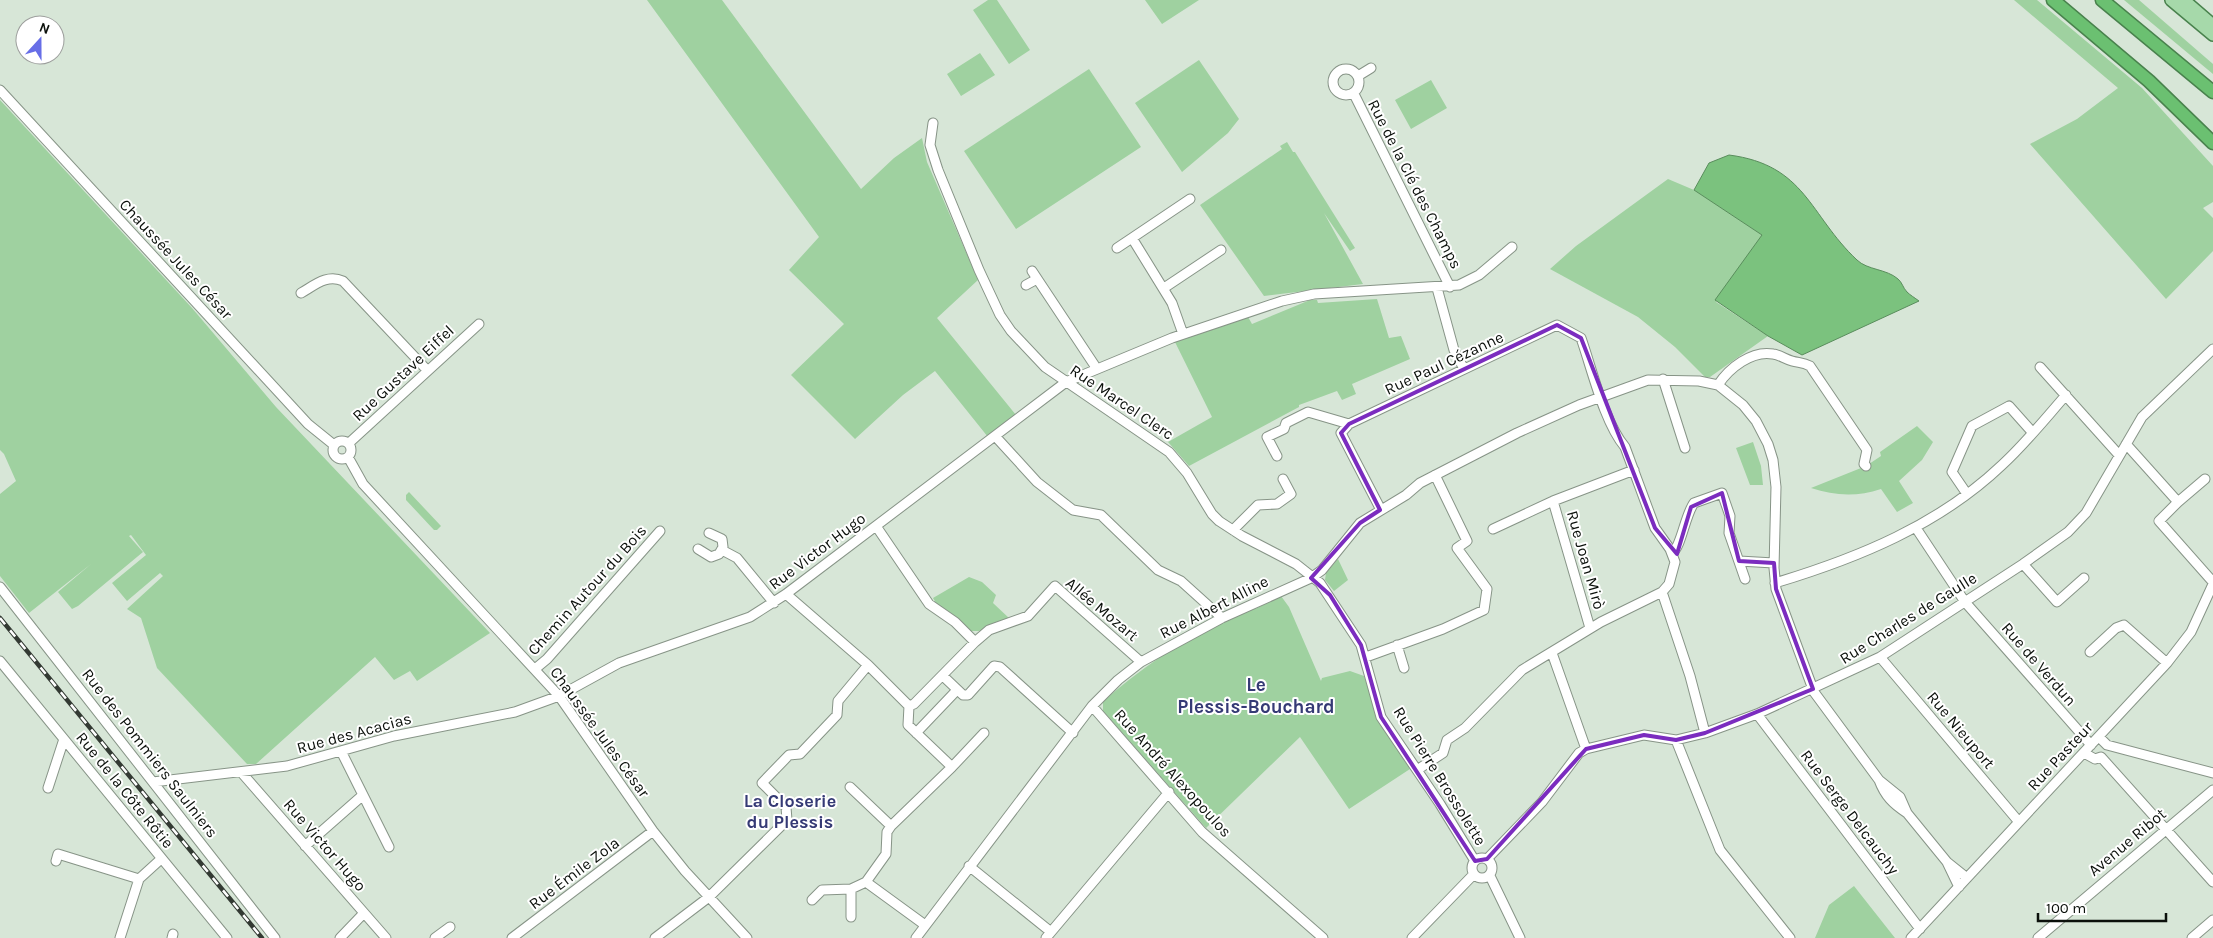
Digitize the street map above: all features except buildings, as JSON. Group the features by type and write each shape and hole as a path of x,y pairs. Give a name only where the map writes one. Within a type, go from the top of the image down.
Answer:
{"highway":[{"path":"2053,0 2149,81 2213,142"},
{"path":"2102,0 2213,92"}],"main road":[{"path":"2172,0 2213,35"},
{"path":"2184,0 2213,25"}],"street":[{"path":"1358,76 1371,68"},
{"name":"Rue de la Clé des Champs","path":"1345,70 1358,76 1359,84 1354,94 1348,95 1338,92 1333,84 1336,74 1345,70"},
{"name":"Chaussée Jules César","path":"0,90 308,424 334,445 335,456 340,459 348,457 363,484 559,696 654,832 709,897 747,938"},
{"name":"Rue de la Clé des Champs","path":"1354,94 1450,287"},
{"name":"Rue Marcel Clerc","path":"932,123 930,145 979,270 1000,315 1011,331 1045,367 1169,452 1191,478 1212,514 1233,530 1296,564 1311,578"},
{"path":"1117,248 1190,199"},
{"path":"1132,238 1172,303 1183,334"},
{"name":"Rue Victor Hugo","path":"559,696 619,663 750,618 774,603 1066,382 1183,334 1282,301 1308,295 1450,287 1479,275 1512,247"},
{"path":"1164,288 1221,250"},
{"path":"1026,285 1035,275 1097,369"},
{"path":"301,293 324,279 336,278 343,281 427,370"},
{"path":"1437,288 1454,350 1464,369"},
{"name":"Rue Gustave Eiffel","path":"349,443 479,324"},
{"name":"Rue Paul Cézanne","path":"1349,424 1529,340 1556,325 1581,338 1602,398"},
{"path":"1866,466 1864,464 1867,450 1810,366 1773,354 1761,354 1752,356 1727,372 1718,385 1743,405 1756,421 1768,444 1773,460 1776,487 1774,563 1776,589 1817,700 1879,780 1884,794 1894,805 1908,813 1947,862 1967,878"},
{"name":"Rue Charles de Gaulle","path":"1586,749 1644,735 1676,740 1705,733 1757,714 1880,656 2023,564 2068,532 2086,513 2142,417 2211,354"},
{"path":"2040,367 2119,455"},
{"path":"1663,379 1685,448"},
{"name":"Rue Albert Alline","path":"916,938 1092,706 1118,680 1141,662 1222,618 1311,578 1322,570 1350,533 1380,510 1436,475 1517,433 1579,405 1648,380 1699,381 1718,385"},
{"path":"1775,582 1847,559 1916,528 1967,494 2002,465 2066,395"},
{"path":"1417,770 1443,752 1447,740 1465,728 1522,670 1590,628 1662,592 1668,584 1674,569 1672,553 1655,528 1625,447 1618,440 1602,398"},
{"path":"1967,494 1952,472 1972,426 2009,406 2033,433"},
{"path":"1277,456 1267,437 1284,429 1286,423 1308,412 1349,424 1341,433 1380,510"},
{"path":"995,436 1037,482 1074,510 1101,515 1158,570 1181,581 1222,618"},
{"path":"334,445 340,441 349,443 351,450 348,457"},
{"path":"2126,444 2178,502"},
{"path":"1493,529 1553,500 1634,470"},
{"path":"1366,656 1443,629 1484,610 1487,589 1457,548 1467,541 1436,475"},
{"path":"1233,530 1258,505 1277,504 1290,494 1283,479"},
{"path":"2205,479 2159,521 2213,583"},
{"path":"1672,553 1678,548 1684,524 1694,503 1727,492 1730,516 1729,533 1745,579"},
{"name":"Rue Joan Mirò","path":"1553,500 1590,628"},
{"path":"876,526 929,604 955,622 975,642 912,705 908,725 952,767"},
{"name":"Rue de Verdun","path":"1916,528 1965,602 2091,745"},
{"name":"Chemin Autour du Bois","path":"535,669 547,659 660,531"},
{"path":"698,549 711,557 716,556 722,550 722,539 709,533"},
{"path":"722,550 737,558 774,603"},
{"path":"1739,562 1774,563"},
{"path":"2023,564 2058,602 2084,578"},
{"name":"Rue Pierre Brossolette","path":"1311,578 1320,583 1330,595 1361,645 1366,656 1381,717 1475,861"},
{"name":"Rue Pasteur","path":"1911,938 2167,663 2192,632 2213,583"},
{"name":"Allée Mozart","path":"975,642 989,630 1028,616 1055,586 1141,662"},
{"name":"Rue des Pommiers Saulniers","path":"0,587 275,938"},
{"path":"1662,592 1690,676 1705,733"},
{"path":"786,594 912,705"},
{"path":"2090,652 2116,628 2124,625 2167,663"},
{"path":"1397,645 1404,668"},
{"path":"1490,876 1482,879 1474,874 1472,867 1475,861 1486,859 1542,802 1579,753 1586,749 1552,653"},
{"name":"Rue Nieuport","path":"1880,656 2019,822"},
{"name":"Rue de la Côte Rôtie","path":"1,663 226,938"},
{"path":"655,938 709,897 787,820 786,807 762,783 789,755 800,754 837,715 838,701 868,665"},
{"path":"943,676 962,695 968,695 997,665 1073,733"},
{"path":"916,733 957,690"},
{"name":"Rue des Acacias","path":"153,782 287,766 394,736 515,712 559,696"},
{"name":"Rue André Alexopoulos","path":"1092,706 1202,832 1323,938"},
{"name":"Rue Serge Delcauchy","path":"1757,714 1920,929"},
{"path":"812,900 822,890 851,889 866,882 886,854 887,832 891,826 984,733"},
{"path":"2099,737 2107,745 2213,773"},
{"path":"48,788 64,739"},
{"path":"1676,740 1720,850 1790,938"},
{"name":"Rue Pasteur","path":"2101,757 2106,752 2107,745"},
{"path":"341,751 389,847"},
{"path":"2084,753 2095,759 2101,757 2213,882"},
{"name":"Rue Victor Hugo","path":"241,772 386,938"},
{"path":"850,786 891,826"},
{"name":"Avenue Ribot","path":"2038,938 2213,790"},
{"path":"969,866 1049,935 1169,792"},
{"path":"306,846 363,795"},
{"name":"Rue Émile Zola","path":"512,938 654,832"},
{"path":"56,861 58,854 139,878"},
{"path":"124,937 139,878 162,859"},
{"path":"1486,859 1492,864 1490,876 1520,938"},
{"path":"1947,862 1959,887"},
{"path":"1412,938 1474,874"},
{"path":"866,882 926,925"},
{"path":"851,889 851,917"},
{"path":"340,938 364,912"},
{"path":"2192,938 2213,920"},
{"path":"435,938 450,927"}],"highlighted area":[{"path":"1557,325 1581,338 1655,528 1677,554 1691,507 1722,493 1739,561 1774,563 1776,589 1813,689 1705,733 1676,740 1644,735 1586,749 1487,859 1475,861 1381,717 1361,645 1330,595 1311,578 1360,523 1380,510 1341,433 1349,424"}],"shaded area":[{"path":"647,0 722,0 861,189 894,158 922,138 927,162 978,280 937,318 1016,415 988,437 935,371 903,395 855,439 791,375 844,324 789,270 819,237"},
{"path":"988,0 997,0 1030,50 1009,64 973,10"},
{"path":"1145,0 1199,0 1162,24"},
{"path":"2014,0 2037,0 2142,88 2213,166 2213,202 2203,208 2213,218 2213,251 2166,299 2030,144 2077,119 2118,88"},
{"path":"2124,0 2139,0 2213,64 2213,74"},
{"path":"980,53 995,75 961,96 947,74"},
{"path":"1199,60 1239,119 1228,133 1182,172 1135,103"},
{"path":"1089,69 1141,147 1016,229 964,151"},
{"path":"1431,80 1447,108 1411,129 1395,100"},
{"path":"0,100 192,308 276,407 490,633 417,681 410,671 394,680 375,657 256,764 247,764 157,668 141,618 127,609 163,576 160,573 127,601 112,583 146,555 131,535 129,536 143,552 78,606 72,609 58,592 91,564 29,613 0,576 0,494 16,481 4,454 0,450"},
{"path":"1287,142 1355,248 1350,251 1324,213 1363,284 1264,296 1200,205 1282,149 1280,146"},
{"path":"1729,155 1755,161 1775,169 1791,181 1804,194 1841,243 1857,260 1866,266 1893,276 1899,280 1907,292 1919,301 1802,355 1768,336 1715,300 1762,235 1694,190 1709,163"},
{"path":"1668,179 1694,190 1762,235 1716,302 1768,336 1710,377 1705,377 1675,347 1638,317 1550,269 1576,246"},
{"path":"1377,299 1389,338 1401,336 1410,359 1352,384 1356,394 1342,400 1337,391 1299,405 1299,407 1189,466 1168,442 1212,417 1175,342 1247,315 1252,324 1310,300 1317,300 1318,303"},
{"path":"1917,426 1933,442 1922,460 1899,481 1913,503 1897,512 1881,489 1846,495 1811,488 1866,466 1881,456 1880,452"},
{"path":"1753,442 1761,466 1763,485 1750,485 1736,448"},
{"path":"409,492 441,526 437,530 434,530 406,500 406,495"},
{"path":"1338,559 1348,580 1334,591 1325,580 1326,573"},
{"path":"969,577 982,582 996,595 993,603 1010,619 979,631 970,631 936,603 933,598"},
{"path":"1281,596 1289,607 1321,681 1322,678 1350,671 1364,676 1378,718 1410,769 1349,809 1300,737 1206,828 1103,711 1103,702 1137,674 1174,648 1253,605 1255,609"},
{"path":"1854,886 1895,938 1815,938 1829,905"}],"railway":[{"path":"0,618 262,938"}],"district":[{"name":"Le Plessis-Bouchard","path":"1256,696"},
{"name":"La Closerie du Plessis","path":"790,811"}]}
